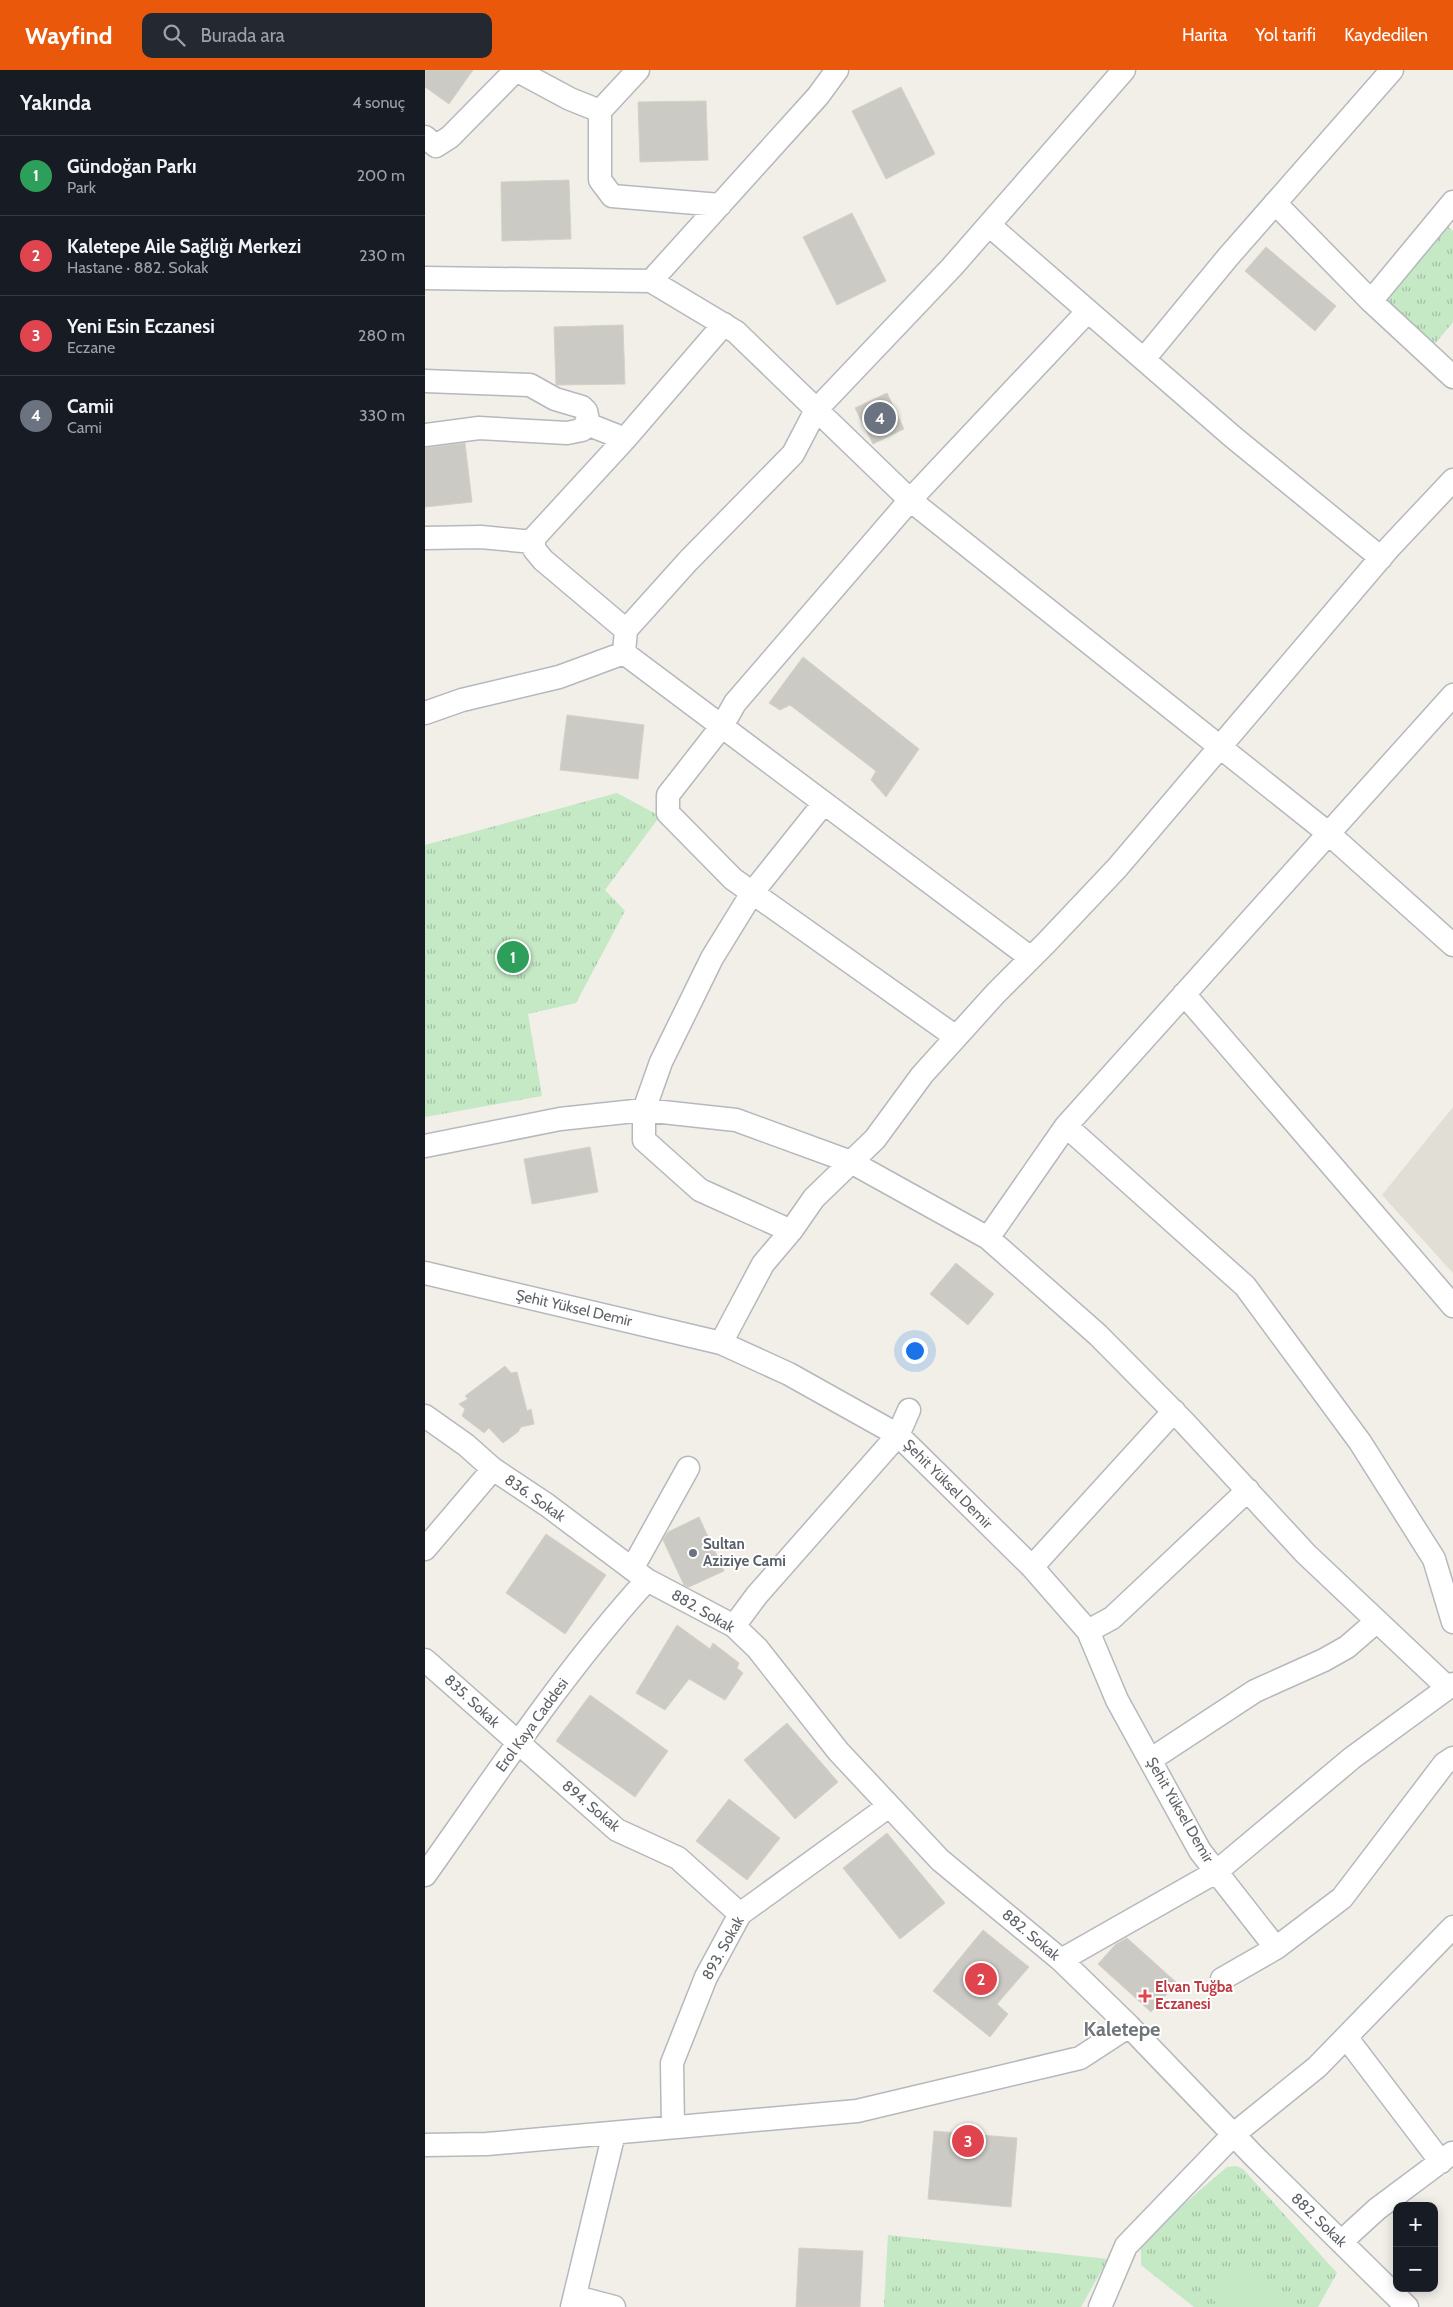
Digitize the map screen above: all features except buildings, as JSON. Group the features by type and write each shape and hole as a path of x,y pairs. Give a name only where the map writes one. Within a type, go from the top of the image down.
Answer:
{"street":[{"path":"425,137 436,146 450,137 516,70 570,99 600,111"},
{"path":"639,70 600,111 600,180 612,196 721,205"},
{"path":"651,281 818,96 837,70"},
{"path":"624,653 626,630 688,561 793,454 816,410 953,267 1124,70"},
{"path":"1144,359 1275,203 1392,70"},
{"path":"1371,301 1453,202"},
{"path":"1275,203 1371,301 1453,377"},
{"path":"989,225 1233,437 1381,558"},
{"path":"425,278 651,281 736,332 910,500 1218,748 1328,833 1453,945"},
{"path":"956,1037 733,879 668,812 668,795 722,726 735,703 910,500 1088,311"},
{"path":"626,630 543,560 534,550 534,538 625,439 723,324"},
{"path":"425,381 530,385 555,399 582,407 588,416 587,424 582,430 567,433 479,428 425,435"},
{"path":"587,424 625,439"},
{"path":"721,1343 763,1264 791,1231 814,1198 875,1139 922,1075 1117,868 1381,558 1453,480"},
{"path":"425,538 481,537 533,542"},
{"path":"624,653 1031,958"},
{"path":"425,713 462,700 559,677 624,653"},
{"path":"988,1238 1066,1126 1453,695"},
{"path":"791,1231 700,1190 644,1140 644,1110 661,1062 712,958 752,893 824,803"},
{"path":"1184,994 1453,1306"},
{"path":"425,1146 560,1119 644,1110 735,1120 851,1162 988,1238 1098,1335 1174,1411 1306,1554 1450,1686 1352,1758 1217,1872 1061,1960"},
{"path":"1066,1126 1245,1286 1359,1442 1443,1562 1453,1622"},
{"name":"Şehit Yüksel Demir","path":"425,1273 721,1343 789,1374 898,1435 1032,1567 1088,1631 1117,1700 1200,1851 1276,1948"},
{"path":"734,1626 757,1595 898,1435 909,1410"},
{"path":"1032,1567 1174,1411"},
{"name":"836. Sokak","path":"425,1416 466,1446 493,1469 547,1505 639,1574"},
{"name":"Erol Kaya Caddesi","path":"425,1875 518,1743 621,1608 639,1574 688,1468"},
{"path":"425,1549 493,1469"},
{"path":"1088,1631 1112,1618 1248,1490"},
{"name":"882. Sokak","path":"639,1574 734,1626 757,1648 838,1751 939,1860 1061,1960 1129,2026 1254,2156 1407,2307"},
{"path":"1150,1760 1255,1691 1324,1660 1347,1647 1377,1621"},
{"name":"835. Sokak","path":"425,1660 518,1743"},
{"name":"894. Sokak","path":"518,1743 617,1830 678,1858 740,1914"},
{"path":"1223,1979 1276,1948 1342,1898 1444,1764 1453,1758"},
{"name":"893. Sokak","path":"673,2127 672,2063 706,1976 740,1914 889,1806"},
{"path":"1100,2307 1109,2292 1126,2246 1234,2134 1317,2067 1453,1927"},
{"path":"425,2145 487,2144 857,2110 1080,2058 1129,2026"},
{"path":"1341,2242 1377,2209 1447,2157 1346,2038"},
{"path":"614,2307 574,2302 615,2133"}],"shaded area":[{"path":"1453,1107 1453,1273 1382,1195"}],"green space":[{"path":"1446,225 1453,231 1453,322 1434,345 1382,301"},
{"path":"617,793 660,816 605,890 625,911 576,1003 528,1014 542,1096 425,1117 425,845"},
{"path":"1236,2166 1243,2169 1337,2273 1318,2307 1194,2307 1141,2265 1141,2248 1150,2233 1227,2167"},
{"path":"888,2235 1108,2259 1081,2307 884,2307"},
{"path":"1234,2264 1288,2307 1222,2307 1208,2296"}],"place":[{"name":"Camii","path":"880,418"},
{"name":"Gündoğan Parkı","path":"513,957"},
{"name":"Sultan Aziziye Cami","path":"693,1553"},
{"name":"Kaletepe Aile Sağlığı Merkezi","path":"981,1979"},
{"name":"Elvan Tuğba Eczanesi","path":"1145,1996"},
{"name":"Yeni Esin Eczanesi","path":"968,2141"}],"district":[{"name":"Kaletepe","path":"1122,2029"}]}
